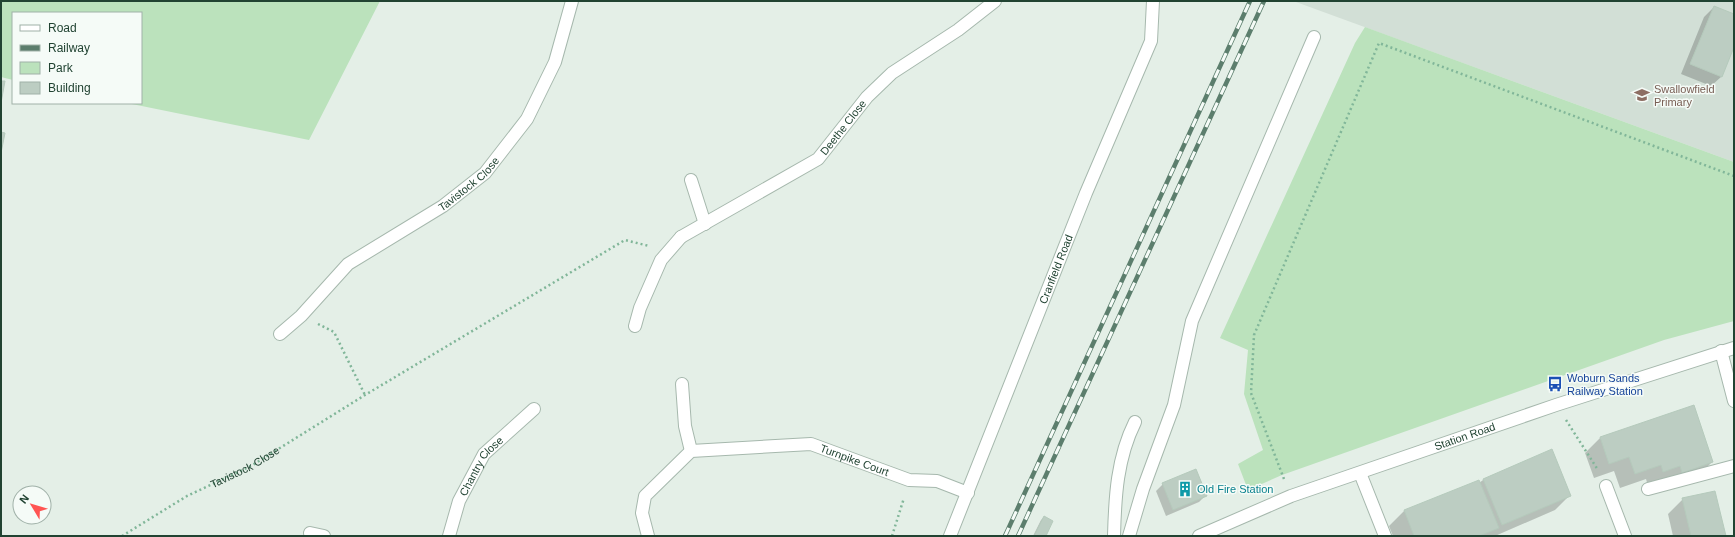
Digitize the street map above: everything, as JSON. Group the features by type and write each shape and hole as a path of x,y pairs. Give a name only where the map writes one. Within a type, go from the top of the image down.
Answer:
{"street":[{"name":"Tavistock Close","path":"280,334 301,316 348,264 443,206 485,173 527,119 555,62 572,1"},
{"name":"Deethe Close","path":"634,326 640,308 661,260 681,237 818,159 867,97 892,73 958,30 995,1"},
{"name":"Cranfield Road","path":"950,536 1086,193 1151,41 1153,1"},
{"path":"1129,536 1143,489 1174,405 1192,321 1314,37"},
{"path":"691,180 705,224"},
{"name":"Station Road","path":"1200,536 1291,496 1556,405 1734,348"},
{"path":"1721,351 1734,402"},
{"path":"648,536 642,513 645,496 691,451 685,426 682,384"},
{"name":"Chantry Close","path":"449,536 460,501 484,454 534,409"},
{"path":"1114,536 1115,495 1127,439 1135,422"},
{"name":"Turnpike Court","path":"691,451 811,444 909,480 937,481 968,493"},
{"path":"1648,489 1734,466"},
{"path":"1360,473 1385,536"},
{"path":"1606,486 1625,536"},
{"path":"310,533 324,536"}],"path":[{"path":"1291,496 1251,393 1254,335 1379,43 1734,176"},
{"name":"Tavistock Close","path":"122,536 186,496 251,466 365,395 625,240 652,247"},
{"path":"301,316 334,332 365,395"},
{"path":"1556,405 1594,461 1606,486"},
{"path":"892,536 909,480"}],"shaded area":[{"name":"Swallowfield Primary","path":"1734,1 1734,162 1296,2"}],"green space":[{"path":"1,1 380,1 309,140 132,104 142,104 142,12 12,12 12,80 1,77"},
{"path":"1365,27 1734,162 1734,321 1664,340 1282,475 1248,490 1238,464 1263,450 1244,394 1248,350 1220,338 1355,43"}],"building":[{"path":"1714,6 1734,14 1734,47 1722,77 1690,64"},
{"path":"1,81 5,81 1,103"},
{"path":"1,132 5,133 1,153"},
{"path":"1694,405 1713,462 1682,473 1680,466 1663,472 1661,465 1635,474 1629,457 1609,464 1600,437"},
{"path":"1552,449 1571,496 1502,525 1483,479"},
{"name":"Old Fire Station","path":"1196,469 1207,496 1173,510 1162,483"},
{"path":"1479,480 1499,528 1479,536 1414,536 1404,510"},
{"path":"1715,491 1726,536 1691,536 1682,498"},
{"path":"1044,516 1053,521 1046,536 1034,536"}],"railway":[{"path":"1005,536 1250,1"},
{"path":"1018,536 1264,1"}],"place":[{"name":"Swallowfield Primary","path":"1642,95"},
{"name":"Woburn Sands Railway Station","path":"1555,384"},
{"name":"Old Fire Station","path":"1185,489"}]}
